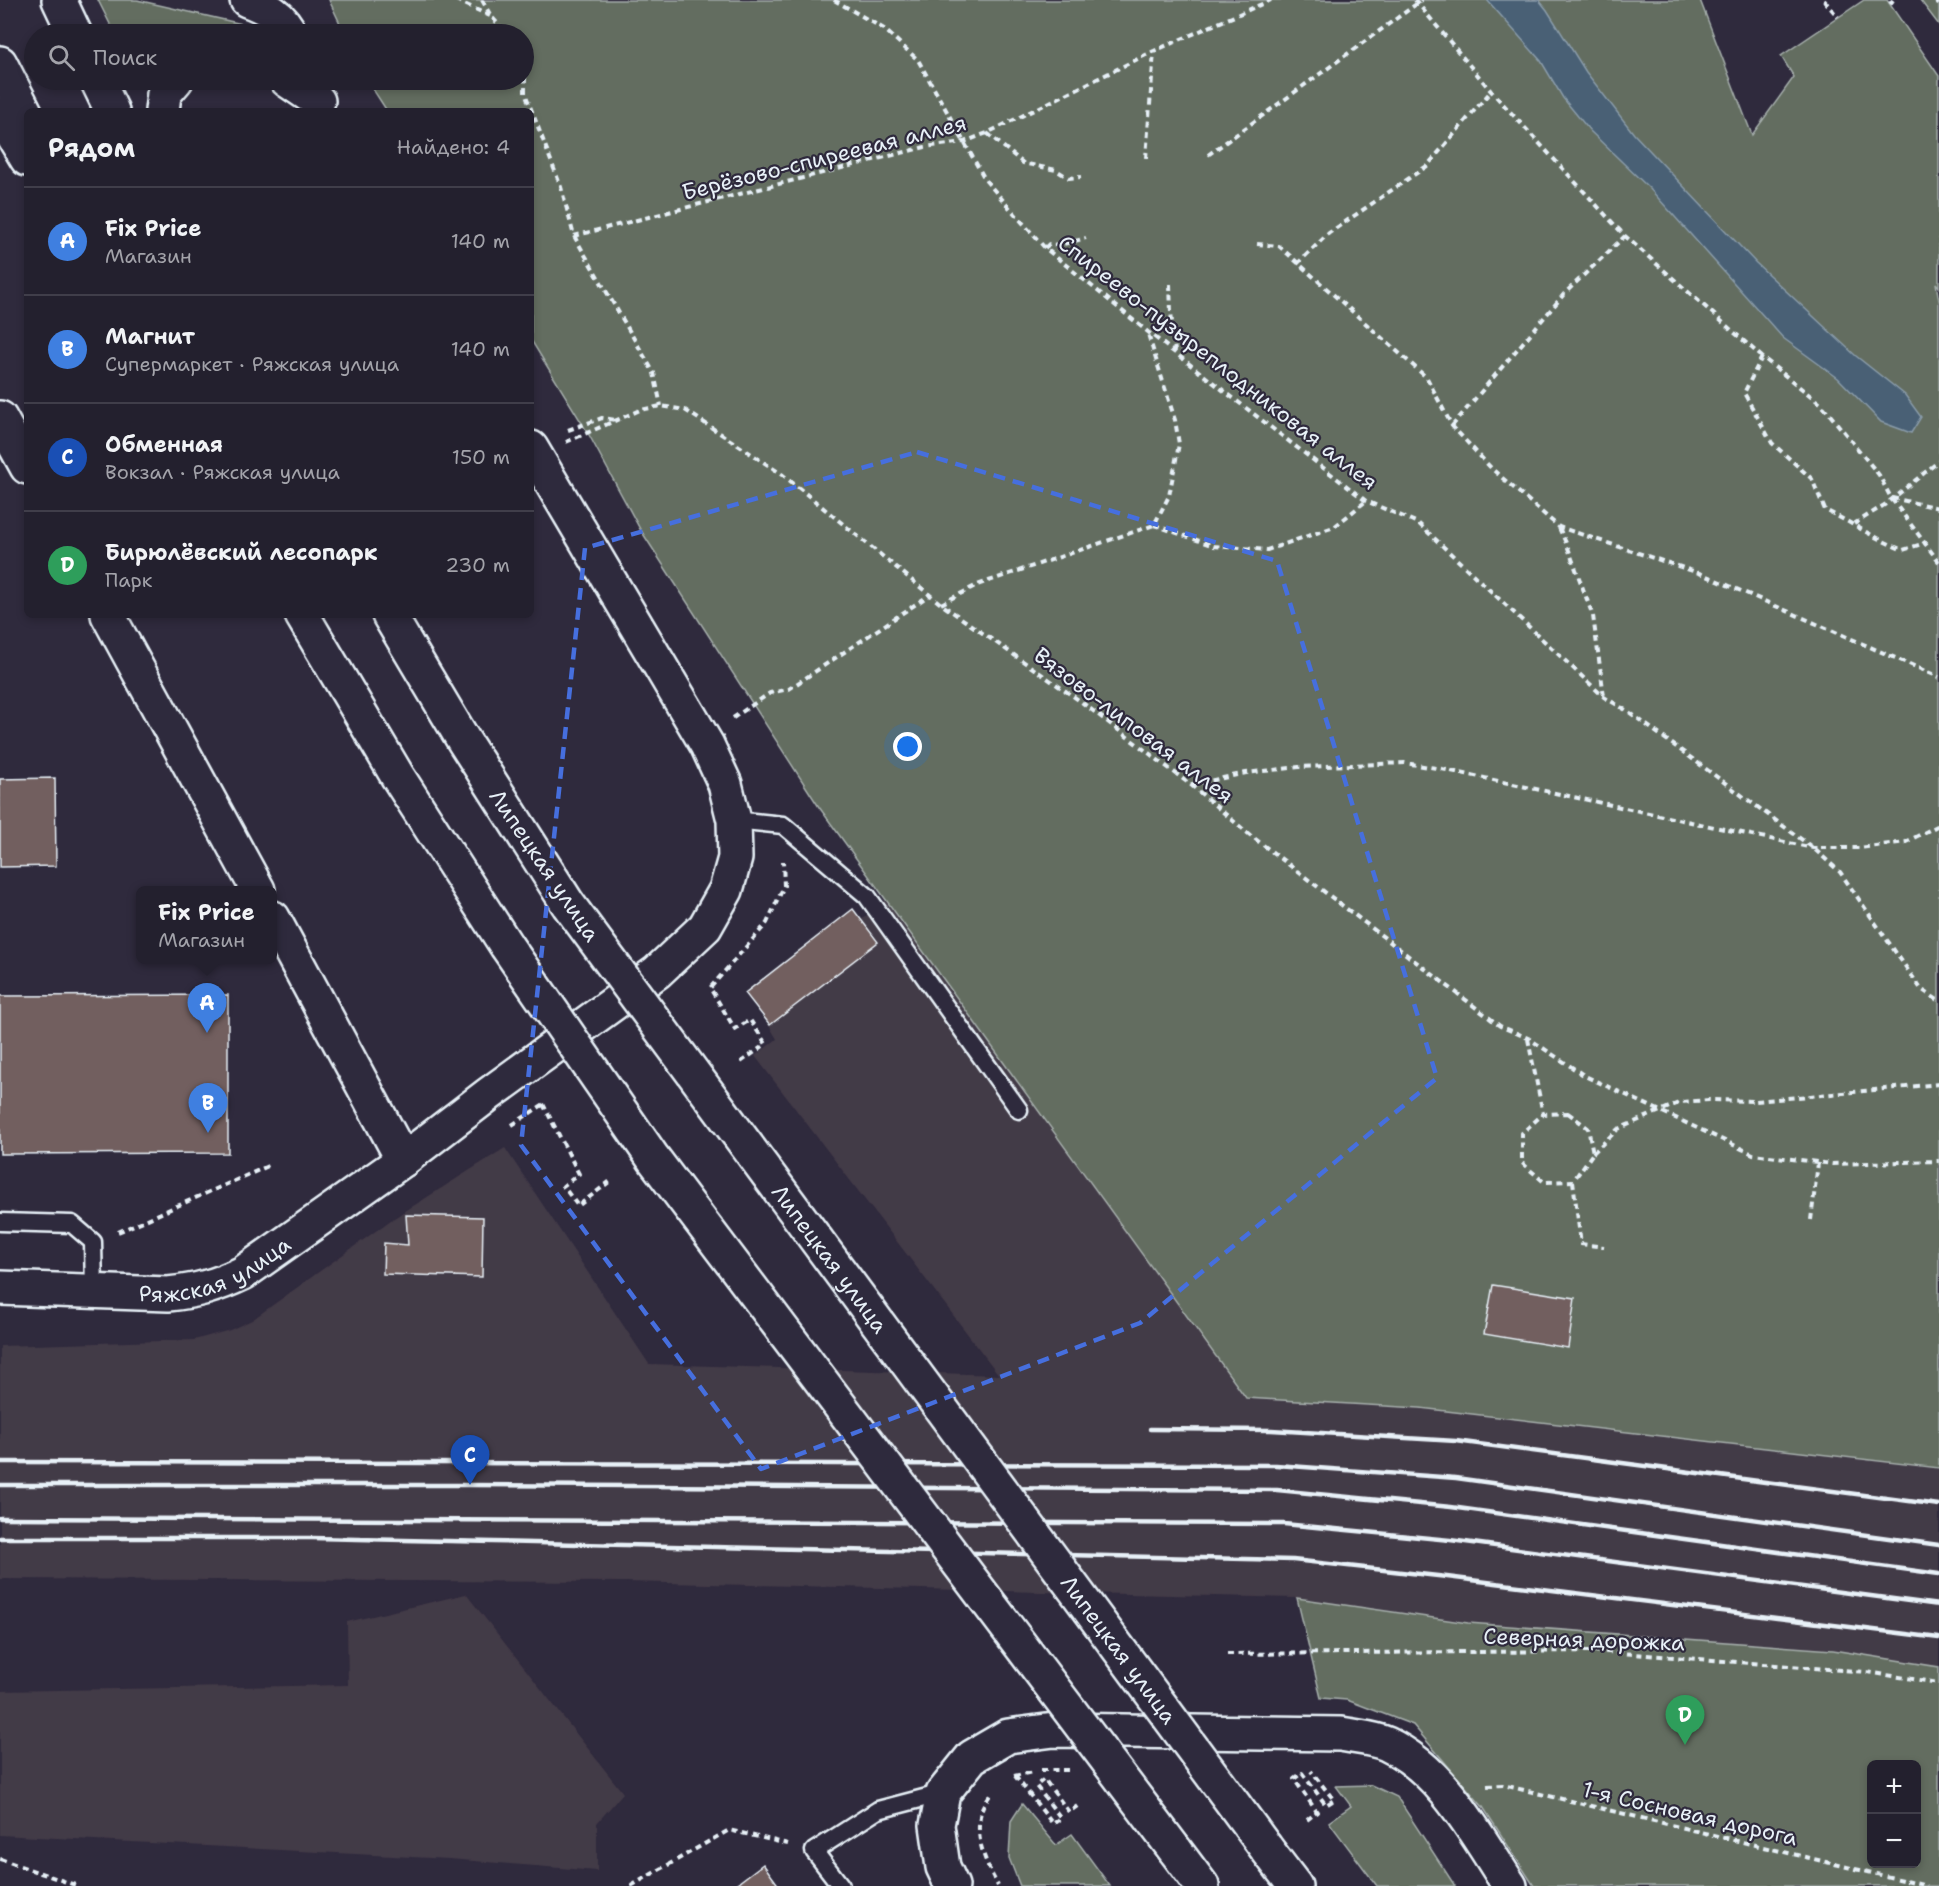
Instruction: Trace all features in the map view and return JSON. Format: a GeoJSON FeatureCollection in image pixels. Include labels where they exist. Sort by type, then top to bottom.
{"type":"FeatureCollection","features":[{"type":"Feature","properties":{"kind":"main road"},"geometry":{"type":"LineString","coordinates":[[58,0],[70,24]]}},
{"type":"Feature","properties":{"kind":"main road"},"geometry":{"type":"LineString","coordinates":[[248,0],[265,6],[286,24]]}},
{"type":"Feature","properties":{"kind":"main road"},"geometry":{"type":"LineString","coordinates":[[0,63],[24,110]]}},
{"type":"Feature","properties":{"kind":"main road"},"geometry":{"type":"LineString","coordinates":[[102,90],[111,108]]}},
{"type":"Feature","properties":{"kind":"main road"},"geometry":{"type":"LineString","coordinates":[[162,108],[164,94],[167,90]]}},
{"type":"Feature","properties":{"kind":"main road"},"geometry":{"type":"LineString","coordinates":[[0,114],[24,154]]}},
{"type":"Feature","properties":{"kind":"main road"},"geometry":{"type":"LineString","coordinates":[[0,418],[24,462]]}},
{"type":"Feature","properties":{"kind":"main road","name":"Ряжская улица"},"geometry":{"type":"LineString","coordinates":[[0,1288],[168,1294],[195,1292],[219,1285],[243,1273],[403,1160],[489,1094],[657,972],[705,927],[726,890],[735,858],[734,820],[725,784],[707,745],[534,454]]}},
{"type":"Feature","properties":{"kind":"main road"},"geometry":{"type":"LineString","coordinates":[[110,618],[255,886]]}},
{"type":"Feature","properties":{"kind":"main road"},"geometry":{"type":"LineString","coordinates":[[304,618],[398,777],[506,945],[653,1158],[1202,1886]]}},
{"type":"Feature","properties":{"kind":"main road","name":"Липецкая улица"},"geometry":{"type":"LineString","coordinates":[[391,618],[464,741],[568,904],[1295,1886]]}},
{"type":"Feature","properties":{"kind":"main road"},"geometry":{"type":"LineString","coordinates":[[277,925],[403,1160]]}},
{"type":"Feature","properties":{"kind":"main road"},"geometry":{"type":"LineString","coordinates":[[952,1886],[943,1867],[937,1825],[943,1793],[972,1756],[1008,1736],[1054,1730],[1341,1734],[1384,1743],[1413,1759],[1443,1787],[1510,1886]]}},
{"type":"Feature","properties":{"kind":"lane"},"geometry":{"type":"LineString","coordinates":[[734,820],[783,825],[867,896],[1019,1110]]}},
{"type":"Feature","properties":{"kind":"lane"},"geometry":{"type":"LineString","coordinates":[[0,1222],[72,1224],[93,1242],[94,1291]]}},
{"type":"Feature","properties":{"kind":"lane"},"geometry":{"type":"LineString","coordinates":[[841,1886],[814,1851],[878,1810],[943,1793]]}},
{"type":"Feature","properties":{"kind":"path"},"geometry":{"type":"LineString","coordinates":[[456,0],[491,16]]}},
{"type":"Feature","properties":{"kind":"path"},"geometry":{"type":"LineString","coordinates":[[482,0],[498,24]]}},
{"type":"Feature","properties":{"kind":"path","name":"Спиреево-пузыреплодниковая аллея"},"geometry":{"type":"LineString","coordinates":[[834,0],[884,29],[918,60],[986,181],[1045,248],[1148,332],[1366,501],[1418,523],[1604,698],[1629,712],[1813,848],[1840,872],[1921,989],[1939,1001]]}},
{"type":"Feature","properties":{"kind":"path","name":"Берёзово-спиреевая аллея"},"geometry":{"type":"LineString","coordinates":[[574,236],[925,147],[964,142],[987,133],[1154,51],[1271,0]]}},
{"type":"Feature","properties":{"kind":"path"},"geometry":{"type":"LineString","coordinates":[[1824,0],[1838,17]]}},
{"type":"Feature","properties":{"kind":"path"},"geometry":{"type":"LineString","coordinates":[[1935,0],[1939,4]]}},
{"type":"Feature","properties":{"kind":"path"},"geometry":{"type":"LineString","coordinates":[[1208,155],[1418,1],[1491,91],[1625,236],[1762,357],[1822,405],[1879,475],[1891,498],[1939,562]]}},
{"type":"Feature","properties":{"kind":"path"},"geometry":{"type":"LineString","coordinates":[[1146,158],[1154,51]]}},
{"type":"Feature","properties":{"kind":"path"},"geometry":{"type":"LineString","coordinates":[[525,90],[531,108]]}},
{"type":"Feature","properties":{"kind":"path"},"geometry":{"type":"LineString","coordinates":[[1297,264],[1329,233],[1427,166],[1491,91]]}},
{"type":"Feature","properties":{"kind":"path"},"geometry":{"type":"LineString","coordinates":[[534,116],[561,187],[574,236],[654,374],[661,406],[640,410],[534,454]]}},
{"type":"Feature","properties":{"kind":"path"},"geometry":{"type":"LineString","coordinates":[[987,133],[1023,163],[1056,170],[1069,178],[1081,177]]}},
{"type":"Feature","properties":{"kind":"path"},"geometry":{"type":"LineString","coordinates":[[1452,426],[1565,293],[1625,236]]}},
{"type":"Feature","properties":{"kind":"path"},"geometry":{"type":"LineString","coordinates":[[1045,248],[1048,244],[1060,245],[1086,238]]}},
{"type":"Feature","properties":{"kind":"path"},"geometry":{"type":"LineString","coordinates":[[1257,244],[1279,246],[1427,378],[1452,426],[1492,470],[1559,527],[1702,574],[1939,677]]}},
{"type":"Feature","properties":{"kind":"path"},"geometry":{"type":"LineString","coordinates":[[1170,284],[1176,352]]}},
{"type":"Feature","properties":{"kind":"path"},"geometry":{"type":"LineString","coordinates":[[1148,332],[1175,420],[1179,444],[1169,496],[1154,525]]}},
{"type":"Feature","properties":{"kind":"path"},"geometry":{"type":"LineString","coordinates":[[1762,357],[1744,393],[1772,443],[1812,479],[1825,510],[1854,524],[1875,538],[1903,550],[1925,543]]}},
{"type":"Feature","properties":{"kind":"path","name":"Вязово-липовая аллея"},"geometry":{"type":"LineString","coordinates":[[661,406],[684,410],[783,475],[941,604],[1080,701],[1191,785],[1250,835],[1500,1026],[1528,1038],[1585,1076],[1754,1154],[1832,1164],[1939,1161]]}},
{"type":"Feature","properties":{"kind":"path"},"geometry":{"type":"LineString","coordinates":[[568,430],[602,418],[617,421]]}},
{"type":"Feature","properties":{"kind":"path"},"geometry":{"type":"LineString","coordinates":[[1854,524],[1886,504],[1939,460]]}},
{"type":"Feature","properties":{"kind":"path"},"geometry":{"type":"LineString","coordinates":[[1891,498],[1939,508]]}},
{"type":"Feature","properties":{"kind":"path"},"geometry":{"type":"LineString","coordinates":[[941,604],[977,585],[1154,525],[1214,546],[1267,550],[1335,527],[1366,501]]}},
{"type":"Feature","properties":{"kind":"path"},"geometry":{"type":"LineString","coordinates":[[1559,527],[1593,616],[1604,698]]}},
{"type":"Feature","properties":{"kind":"path"},"geometry":{"type":"LineString","coordinates":[[733,718],[770,693],[789,690],[930,594]]}},
{"type":"Feature","properties":{"kind":"path"},"geometry":{"type":"LineString","coordinates":[[1191,785],[1246,773],[1405,763],[1813,848],[1859,848],[1906,842],[1939,825]]}},
{"type":"Feature","properties":{"kind":"path"},"geometry":{"type":"LineString","coordinates":[[741,1062],[766,1044],[750,1020],[735,1029],[710,988],[767,923],[783,886],[783,825]]}},
{"type":"Feature","properties":{"kind":"path"},"geometry":{"type":"LineString","coordinates":[[1528,1038],[1543,1114]]}},
{"type":"Feature","properties":{"kind":"path"},"geometry":{"type":"LineString","coordinates":[[1604,1247],[1581,1244],[1573,1180],[1593,1153],[1618,1129],[1682,1102],[1756,1101],[1939,1084]]}},
{"type":"Feature","properties":{"kind":"path"},"geometry":{"type":"LineString","coordinates":[[544,1104],[579,1174],[563,1186],[578,1206],[613,1179]]}},
{"type":"Feature","properties":{"kind":"path"},"geometry":{"type":"LineString","coordinates":[[1573,1180],[1544,1182],[1522,1162],[1522,1134],[1543,1114],[1568,1113],[1588,1128],[1593,1153]]}},
{"type":"Feature","properties":{"kind":"path"},"geometry":{"type":"LineString","coordinates":[[1811,1220],[1818,1162]]}},
{"type":"Feature","properties":{"kind":"path"},"geometry":{"type":"LineString","coordinates":[[93,1242],[268,1166]]}},
{"type":"Feature","properties":{"kind":"path","name":"Северная дорожка"},"geometry":{"type":"LineString","coordinates":[[1227,1654],[1595,1651],[1867,1672],[1939,1683]]}},
{"type":"Feature","properties":{"kind":"path"},"geometry":{"type":"LineString","coordinates":[[1308,1820],[1317,1812],[1294,1779],[1302,1773],[1326,1805],[1334,1800],[1309,1768]]}},
{"type":"Feature","properties":{"kind":"path"},"geometry":{"type":"LineString","coordinates":[[1005,1782],[1015,1776],[1038,1770]]}},
{"type":"Feature","properties":{"kind":"path"},"geometry":{"type":"LineString","coordinates":[[1015,1776],[1053,1824],[1061,1818],[1036,1786],[1044,1779],[1070,1812],[1080,1804]]}},
{"type":"Feature","properties":{"kind":"path","name":"1-я Сосновая дорога"},"geometry":{"type":"LineString","coordinates":[[1443,1787],[1503,1785],[1927,1886]]}},
{"type":"Feature","properties":{"kind":"path"},"geometry":{"type":"LineString","coordinates":[[995,1788],[981,1810],[979,1835],[988,1868],[998,1886]]}},
{"type":"Feature","properties":{"kind":"path"},"geometry":{"type":"LineString","coordinates":[[631,1886],[729,1830],[814,1851]]}},
{"type":"Feature","properties":{"kind":"path"},"geometry":{"type":"LineString","coordinates":[[0,1859],[78,1886]]}},
{"type":"Feature","properties":{"kind":"highlighted area"},"geometry":{"type":"Polygon","coordinates":[[[917,452],[1277,561],[1437,1078],[1140,1323],[761,1469],[521,1145],[585,548],[917,452]]]}},
{"type":"Feature","properties":{"kind":"shaded area"},"geometry":{"type":"Polygon","coordinates":[[[886,900],[1246,1398],[1420,1408],[1939,1468],[1939,1667],[1833,1650],[1468,1623],[1297,1598],[625,1582],[0,1579],[0,1346],[194,1340],[230,1330],[252,1320],[391,1220],[505,1148],[649,1364],[999,1375],[755,1056],[777,1039],[756,1004],[886,900]]]}},
{"type":"Feature","properties":{"kind":"shaded area"},"geometry":{"type":"Polygon","coordinates":[[[466,1594],[623,1793],[597,1823],[597,1871],[449,1859],[0,1835],[0,1691],[348,1685],[347,1622],[466,1594]]]}},
{"type":"Feature","properties":{"kind":"green space"},"geometry":{"type":"Polygon","coordinates":[[[98,0],[137,0],[242,24],[110,24],[98,0]]]}},
{"type":"Feature","properties":{"kind":"green space"},"geometry":{"type":"Polygon","coordinates":[[[329,0],[1700,0],[1752,135],[1794,77],[1781,56],[1864,0],[1887,0],[1939,76],[1939,287],[1936,283],[1939,301],[1939,1468],[1420,1408],[1246,1398],[819,807],[640,529],[588,433],[534,345],[534,108],[385,108],[373,90],[534,90],[534,24],[340,24],[329,0]]]}},
{"type":"Feature","properties":{"kind":"green space"},"geometry":{"type":"Polygon","coordinates":[[[1920,0],[1939,0],[1939,25],[1920,0]]]}},
{"type":"Feature","properties":{"kind":"green space"},"geometry":{"type":"Polygon","coordinates":[[[1297,1598],[1468,1623],[1833,1650],[1939,1667],[1939,1886],[1534,1886],[1483,1807],[1413,1725],[1347,1700],[1321,1698],[1297,1598]]]}},
{"type":"Feature","properties":{"kind":"green space"},"geometry":{"type":"Polygon","coordinates":[[[1371,1785],[1397,1797],[1455,1886],[1377,1886],[1329,1822],[1351,1806],[1336,1786],[1371,1785]]]}},
{"type":"Feature","properties":{"kind":"green space"},"geometry":{"type":"Polygon","coordinates":[[[1022,1804],[1056,1845],[1072,1834],[1110,1886],[1020,1886],[1009,1858],[1011,1821],[1022,1804]]]}},
{"type":"Feature","properties":{"kind":"water"},"geometry":{"type":"Polygon","coordinates":[[[1487,0],[1539,0],[1586,72],[1634,134],[1756,263],[1856,356],[1905,395],[1921,417],[1911,433],[1881,422],[1838,378],[1783,338],[1650,189],[1590,131],[1563,98],[1541,61],[1487,0]]]}},
{"type":"Feature","properties":{"kind":"building"},"geometry":{"type":"Polygon","coordinates":[[[55,778],[56,866],[0,867],[0,779],[55,778]]]}},
{"type":"Feature","properties":{"kind":"building"},"geometry":{"type":"Polygon","coordinates":[[[853,909],[878,942],[770,1025],[745,993],[853,909]]]}},
{"type":"Feature","properties":{"kind":"building"},"geometry":{"type":"Polygon","coordinates":[[[228,995],[228,1153],[0,1154],[0,996],[228,995]]]}},
{"type":"Feature","properties":{"kind":"building"},"geometry":{"type":"Polygon","coordinates":[[[406,1215],[483,1217],[482,1277],[383,1274],[384,1243],[408,1245],[406,1215]]]}},
{"type":"Feature","properties":{"kind":"building"},"geometry":{"type":"Polygon","coordinates":[[[1493,1285],[1575,1298],[1568,1348],[1484,1334],[1493,1285]]]}},
{"type":"Feature","properties":{"kind":"building"},"geometry":{"type":"Polygon","coordinates":[[[763,1864],[779,1886],[734,1886],[763,1864]]]}},
{"type":"Feature","properties":{"kind":"railway"},"geometry":{"type":"LineString","coordinates":[[1150,1429],[1271,1430],[1456,1441],[1939,1505]]}},
{"type":"Feature","properties":{"kind":"railway"},"geometry":{"type":"LineString","coordinates":[[0,1462],[1276,1465],[1456,1478],[1939,1545]]}},
{"type":"Feature","properties":{"kind":"railway"},"geometry":{"type":"LineString","coordinates":[[0,1485],[470,1485],[1277,1490],[1451,1507],[1939,1574]]}},
{"type":"Feature","properties":{"kind":"railway"},"geometry":{"type":"LineString","coordinates":[[0,1518],[1284,1524],[1450,1540],[1939,1605]]}},
{"type":"Feature","properties":{"kind":"railway"},"geometry":{"type":"LineString","coordinates":[[0,1538],[312,1538],[1293,1560],[1939,1638]]}},
{"type":"Feature","properties":{"kind":"place","name":"Fix Price"},"geometry":{"type":"Point","coordinates":[207,1033]}},
{"type":"Feature","properties":{"kind":"place","name":"Магнит"},"geometry":{"type":"Point","coordinates":[208,1133]}},
{"type":"Feature","properties":{"kind":"place","name":"Обменная"},"geometry":{"type":"Point","coordinates":[470,1485]}},
{"type":"Feature","properties":{"kind":"place","name":"Бирюлёвский лесопарк"},"geometry":{"type":"Point","coordinates":[1685,1745]}}]}
